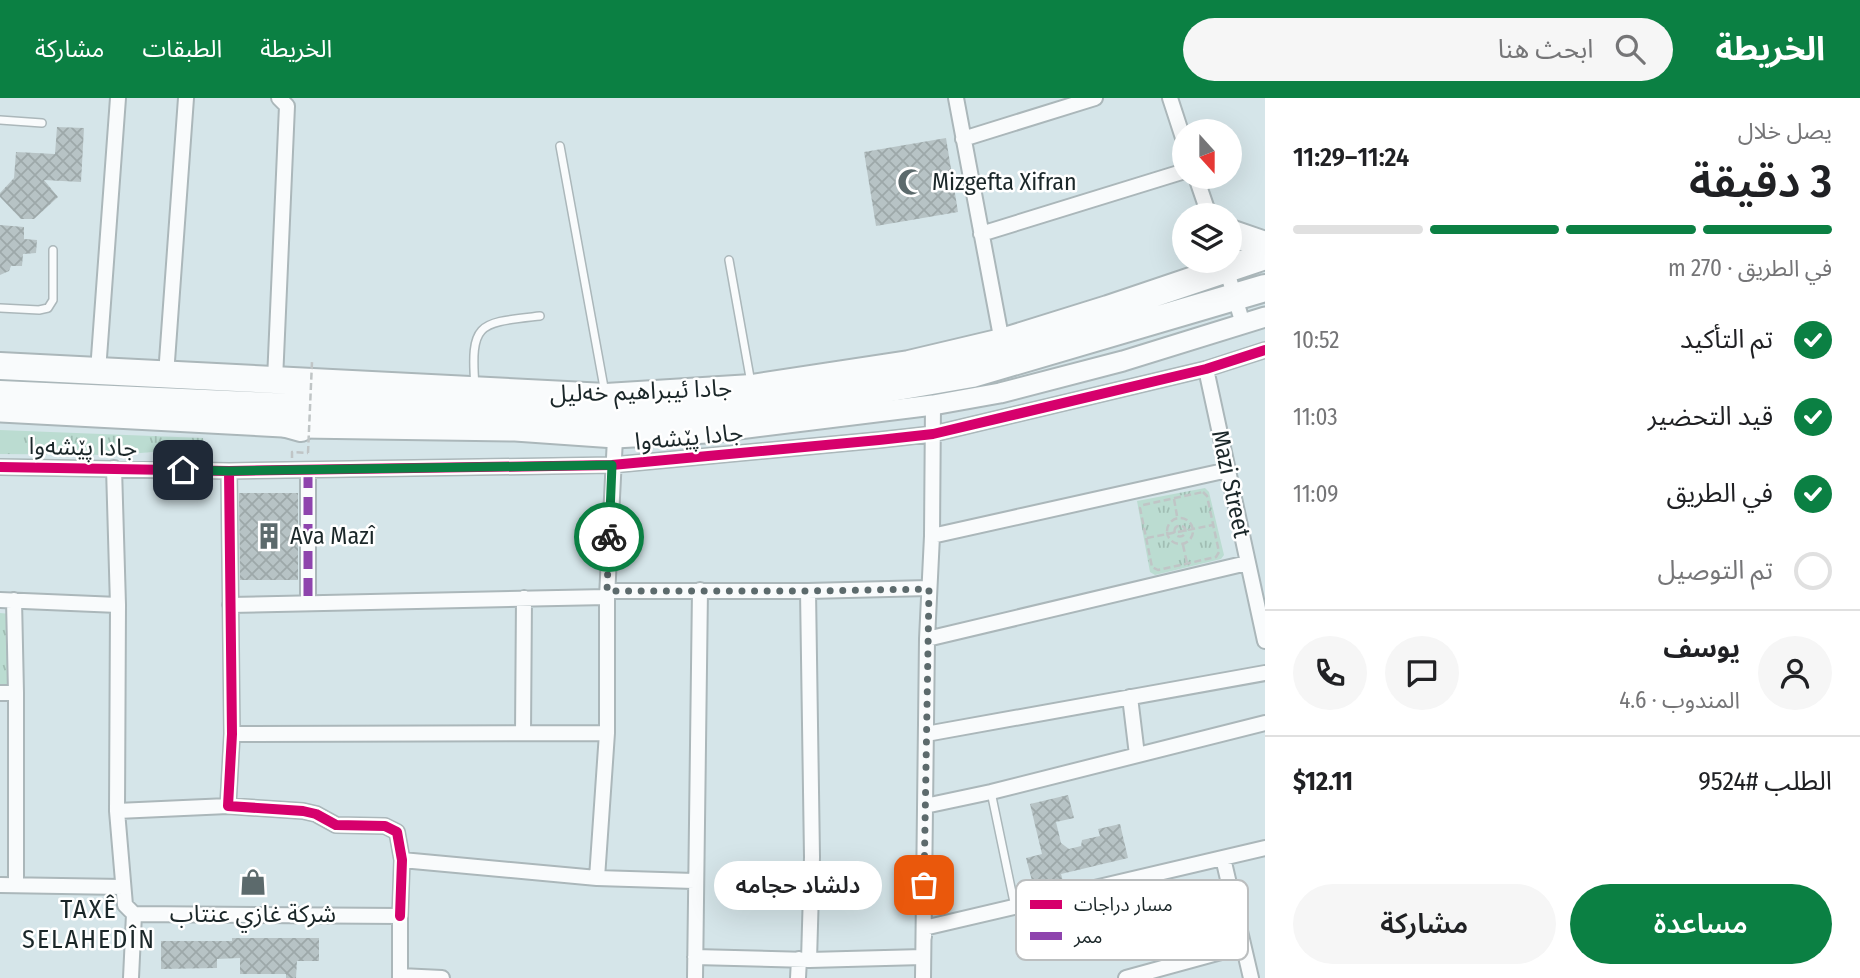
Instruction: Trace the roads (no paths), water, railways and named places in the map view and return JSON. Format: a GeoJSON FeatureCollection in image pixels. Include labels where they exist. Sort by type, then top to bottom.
{"type":"FeatureCollection","features":[{"type":"Feature","properties":{"kind":"highway"},"geometry":{"type":"LineString","coordinates":[[1242,237],[1265,244]]}},
{"type":"Feature","properties":{"kind":"highway","name":"جادا ئیبراهیم خەلیل"},"geometry":{"type":"LineString","coordinates":[[1242,261],[1265,256]]}},
{"type":"Feature","properties":{"kind":"highway"},"geometry":{"type":"LineString","coordinates":[[1174,287],[1184,273]]}},
{"type":"Feature","properties":{"kind":"highway","name":"جادا ئیبراهیم خەلیل"},"geometry":{"type":"LineString","coordinates":[[0,366],[606,397],[752,388],[909,364],[1002,342],[1174,287],[1206,273]]}},
{"type":"Feature","properties":{"kind":"highway","name":"جادا ئیبراهیم خەلیل"},"geometry":{"type":"LineString","coordinates":[[0,394],[519,417],[646,416],[738,410],[845,396],[972,374],[1265,288]]}},
{"type":"Feature","properties":{"kind":"highway"},"geometry":{"type":"LineString","coordinates":[[202,403],[301,428]]}},
{"type":"Feature","properties":{"kind":"main road","name":"جادا ئیبراهیم خەلیل"},"geometry":{"type":"LineString","coordinates":[[0,412],[301,428],[515,431],[615,439],[775,426],[933,405],[1000,393],[1123,361],[1265,317]]}},
{"type":"Feature","properties":{"kind":"street"},"geometry":{"type":"LineString","coordinates":[[99,372],[118,98]]}},
{"type":"Feature","properties":{"kind":"street"},"geometry":{"type":"LineString","coordinates":[[166,375],[186,98]]}},
{"type":"Feature","properties":{"kind":"street"},"geometry":{"type":"LineString","coordinates":[[956,98],[1002,342]]}},
{"type":"Feature","properties":{"kind":"street"},"geometry":{"type":"LineString","coordinates":[[963,139],[1095,98]]}},
{"type":"Feature","properties":{"kind":"street"},"geometry":{"type":"LineString","coordinates":[[1170,98],[1177,119]]}},
{"type":"Feature","properties":{"kind":"street"},"geometry":{"type":"LineString","coordinates":[[275,380],[286,101]]}},
{"type":"Feature","properties":{"kind":"street"},"geometry":{"type":"LineString","coordinates":[[981,234],[1172,175]]}},
{"type":"Feature","properties":{"kind":"street"},"geometry":{"type":"LineString","coordinates":[[1228,273],[1243,324]]}},
{"type":"Feature","properties":{"kind":"street","name":"جادا پێشەوا"},"geometry":{"type":"LineString","coordinates":[[0,467],[229,471],[612,465],[933,434],[1206,369],[1265,350]]}},
{"type":"Feature","properties":{"kind":"street","name":"Mazi Street"},"geometry":{"type":"LineString","coordinates":[[1206,369],[1265,635]]}},
{"type":"Feature","properties":{"kind":"street"},"geometry":{"type":"LineString","coordinates":[[923,978],[933,405]]}},
{"type":"Feature","properties":{"kind":"street"},"geometry":{"type":"LineString","coordinates":[[597,878],[607,733],[607,594],[615,439]]}},
{"type":"Feature","properties":{"kind":"street"},"geometry":{"type":"LineString","coordinates":[[114,468],[118,605],[117,811],[125,905],[134,914],[400,916]]}},
{"type":"Feature","properties":{"kind":"street"},"geometry":{"type":"LineString","coordinates":[[308,470],[308,603]]}},
{"type":"Feature","properties":{"kind":"street"},"geometry":{"type":"LineString","coordinates":[[932,536],[1228,470]]}},
{"type":"Feature","properties":{"kind":"street"},"geometry":{"type":"LineString","coordinates":[[228,806],[232,734],[229,471]]}},
{"type":"Feature","properties":{"kind":"street"},"geometry":{"type":"LineString","coordinates":[[927,639],[1247,563]]}},
{"type":"Feature","properties":{"kind":"street"},"geometry":{"type":"LineString","coordinates":[[230,605],[524,598],[700,590],[929,589]]}},
{"type":"Feature","properties":{"kind":"street"},"geometry":{"type":"LineString","coordinates":[[695,978],[694,881],[700,590]]}},
{"type":"Feature","properties":{"kind":"street"},"geometry":{"type":"LineString","coordinates":[[799,978],[804,959],[812,858],[808,591]]}},
{"type":"Feature","properties":{"kind":"street"},"geometry":{"type":"LineString","coordinates":[[523,733],[524,598]]}},
{"type":"Feature","properties":{"kind":"street"},"geometry":{"type":"LineString","coordinates":[[16,884],[16,692],[7,600],[118,605]]}},
{"type":"Feature","properties":{"kind":"street"},"geometry":{"type":"LineString","coordinates":[[926,734],[1265,673]]}},
{"type":"Feature","properties":{"kind":"street"},"geometry":{"type":"LineString","coordinates":[[0,693],[16,692]]}},
{"type":"Feature","properties":{"kind":"street"},"geometry":{"type":"LineString","coordinates":[[1130,697],[1137,755]]}},
{"type":"Feature","properties":{"kind":"street"},"geometry":{"type":"LineString","coordinates":[[925,806],[1265,723]]}},
{"type":"Feature","properties":{"kind":"street"},"geometry":{"type":"LineString","coordinates":[[232,734],[607,733]]}},
{"type":"Feature","properties":{"kind":"street"},"geometry":{"type":"LineString","coordinates":[[117,811],[228,806],[303,811],[316,814],[336,825],[385,826],[397,832],[402,860],[400,977],[442,978]]}},
{"type":"Feature","properties":{"kind":"street"},"geometry":{"type":"LineString","coordinates":[[0,810],[16,810]]}},
{"type":"Feature","properties":{"kind":"street"},"geometry":{"type":"LineString","coordinates":[[1130,880],[1265,848]]}},
{"type":"Feature","properties":{"kind":"street"},"geometry":{"type":"LineString","coordinates":[[1223,858],[1228,880]]}},
{"type":"Feature","properties":{"kind":"street"},"geometry":{"type":"LineString","coordinates":[[402,860],[597,878],[694,881]]}},
{"type":"Feature","properties":{"kind":"street"},"geometry":{"type":"LineString","coordinates":[[0,885],[123,887]]}},
{"type":"Feature","properties":{"kind":"street"},"geometry":{"type":"LineString","coordinates":[[923,939],[925,928],[1015,907]]}},
{"type":"Feature","properties":{"kind":"street"},"geometry":{"type":"LineString","coordinates":[[131,978],[134,914]]}},
{"type":"Feature","properties":{"kind":"street"},"geometry":{"type":"LineString","coordinates":[[695,957],[923,957]]}},
{"type":"Feature","properties":{"kind":"street"},"geometry":{"type":"LineString","coordinates":[[1126,978],[1192,960]]}},
{"type":"Feature","properties":{"kind":"street"},"geometry":{"type":"LineString","coordinates":[[1246,960],[1251,978]]}},
{"type":"Feature","properties":{"kind":"lane"},"geometry":{"type":"LineString","coordinates":[[0,120],[42,123]]}},
{"type":"Feature","properties":{"kind":"lane"},"geometry":{"type":"LineString","coordinates":[[560,146],[606,397]]}},
{"type":"Feature","properties":{"kind":"lane"},"geometry":{"type":"LineString","coordinates":[[0,308],[48,308],[53,300],[52,250]]}},
{"type":"Feature","properties":{"kind":"lane"},"geometry":{"type":"LineString","coordinates":[[729,260],[752,388]]}},
{"type":"Feature","properties":{"kind":"lane"},"geometry":{"type":"LineString","coordinates":[[475,391],[472,350],[475,340],[485,327],[494,321],[540,316]]}},
{"type":"Feature","properties":{"kind":"lane"},"geometry":{"type":"LineString","coordinates":[[990,792],[1015,907]]}},
{"type":"Feature","properties":{"kind":"place","name":"Mizgefta Xifran"},"geometry":{"type":"Point","coordinates":[911,182]}},
{"type":"Feature","properties":{"kind":"place","name":"Ava Mazî"},"geometry":{"type":"Point","coordinates":[269,536]}},
{"type":"Feature","properties":{"kind":"place","name":"شركة غازي عنتاب"},"geometry":{"type":"Point","coordinates":[253,882]}},
{"type":"Feature","properties":{"kind":"place","name":"دلشاد حجامه"},"geometry":{"type":"Point","coordinates":[924,885]}},
{"type":"Feature","properties":{"kind":"district","name":"TAXÊ SELAHEDÎN"},"geometry":{"type":"Point","coordinates":[89,924]}}]}
